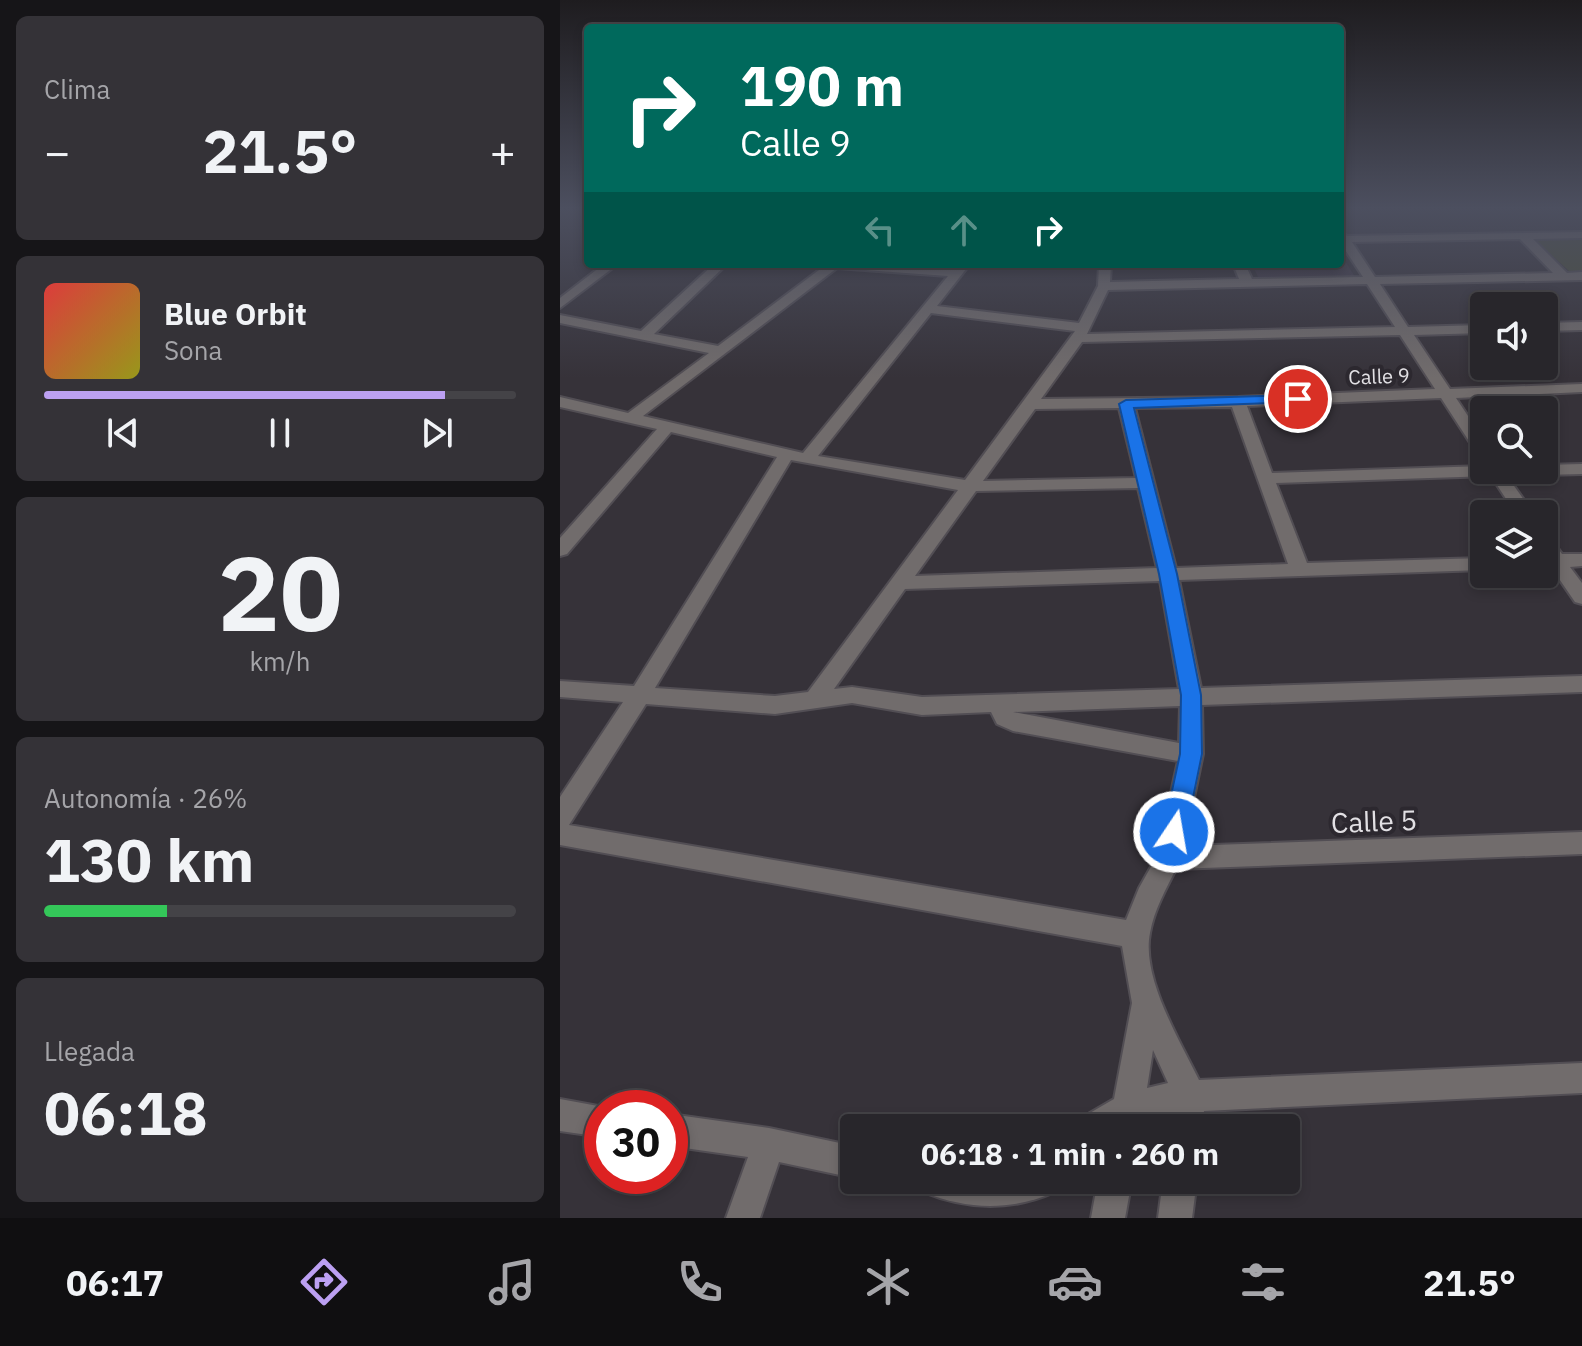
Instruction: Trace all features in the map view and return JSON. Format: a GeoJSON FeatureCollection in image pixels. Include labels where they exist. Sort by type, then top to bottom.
{"type":"FeatureCollection","features":[{"type":"Feature","properties":{"kind":"street"},"geometry":{"type":"LineString","coordinates":[[1361,264],[1470,430]]}},
{"type":"Feature","properties":{"kind":"street"},"geometry":{"type":"LineString","coordinates":[[1551,264],[1563,276]]}},
{"type":"Feature","properties":{"kind":"street"},"geometry":{"type":"LineString","coordinates":[[560,304],[607,268]]}},
{"type":"Feature","properties":{"kind":"street"},"geometry":{"type":"LineString","coordinates":[[645,335],[717,268]]}},
{"type":"Feature","properties":{"kind":"street"},"geometry":{"type":"LineString","coordinates":[[630,419],[830,268]]}},
{"type":"Feature","properties":{"kind":"street"},"geometry":{"type":"LineString","coordinates":[[936,268],[961,269]]}},
{"type":"Feature","properties":{"kind":"street"},"geometry":{"type":"LineString","coordinates":[[815,699],[968,486],[1033,404],[1081,333],[1104,286],[1105,268]]}},
{"type":"Feature","properties":{"kind":"street"},"geometry":{"type":"LineString","coordinates":[[1241,268],[1248,285]]}},
{"type":"Feature","properties":{"kind":"street"},"geometry":{"type":"LineString","coordinates":[[560,818],[797,457],[930,309],[961,269]]}},
{"type":"Feature","properties":{"kind":"street"},"geometry":{"type":"LineString","coordinates":[[1104,286],[1582,276]]}},
{"type":"Feature","properties":{"kind":"street"},"geometry":{"type":"LineString","coordinates":[[930,309],[1081,333],[1470,330]]}},
{"type":"Feature","properties":{"kind":"street"},"geometry":{"type":"LineString","coordinates":[[560,319],[721,351]]}},
{"type":"Feature","properties":{"kind":"street"},"geometry":{"type":"LineString","coordinates":[[1558,327],[1582,326]]}},
{"type":"Feature","properties":{"kind":"street","name":"Calle 9"},"geometry":{"type":"LineString","coordinates":[[1033,404],[1238,402],[1582,388]]}},
{"type":"Feature","properties":{"kind":"street"},"geometry":{"type":"LineString","coordinates":[[560,402],[797,457],[968,486],[1144,483]]}},
{"type":"Feature","properties":{"kind":"street"},"geometry":{"type":"LineString","coordinates":[[1238,402],[1300,571]]}},
{"type":"Feature","properties":{"kind":"street"},"geometry":{"type":"LineString","coordinates":[[1126,404],[1168,574],[1191,695],[1191,754],[1169,858],[1148,897],[1135,935],[1138,969],[1147,1003],[1190,1096],[1188,1114]]}},
{"type":"Feature","properties":{"kind":"street"},"geometry":{"type":"LineString","coordinates":[[560,550],[666,428]]}},
{"type":"Feature","properties":{"kind":"street"},"geometry":{"type":"LineString","coordinates":[[1558,470],[1582,469]]}},
{"type":"Feature","properties":{"kind":"street"},"geometry":{"type":"LineString","coordinates":[[1268,478],[1470,471]]}},
{"type":"Feature","properties":{"kind":"street"},"geometry":{"type":"LineString","coordinates":[[1558,561],[1582,560]]}},
{"type":"Feature","properties":{"kind":"street"},"geometry":{"type":"LineString","coordinates":[[899,583],[1470,565]]}},
{"type":"Feature","properties":{"kind":"street"},"geometry":{"type":"LineString","coordinates":[[1558,570],[1582,597]]}},
{"type":"Feature","properties":{"kind":"street"},"geometry":{"type":"LineString","coordinates":[[560,689],[775,705],[852,695],[922,706],[1582,684]]}},
{"type":"Feature","properties":{"kind":"street"},"geometry":{"type":"LineString","coordinates":[[997,703],[1005,718],[1013,722],[1191,754]]}},
{"type":"Feature","properties":{"kind":"street"},"geometry":{"type":"LineString","coordinates":[[560,834],[1135,935]]}},
{"type":"Feature","properties":{"kind":"street","name":"Calle 5"},"geometry":{"type":"LineString","coordinates":[[1169,858],[1582,843]]}},
{"type":"Feature","properties":{"kind":"street"},"geometry":{"type":"LineString","coordinates":[[1127,1114],[1147,1003]]}},
{"type":"Feature","properties":{"kind":"street"},"geometry":{"type":"LineString","coordinates":[[1132,1114],[1155,1100],[1190,1096],[1582,1078]]}},
{"type":"Feature","properties":{"kind":"street"},"geometry":{"type":"LineString","coordinates":[[560,1115],[584,1118]]}},
{"type":"Feature","properties":{"kind":"street"},"geometry":{"type":"LineString","coordinates":[[688,1133],[769,1144],[840,1159]]}},
{"type":"Feature","properties":{"kind":"street"},"geometry":{"type":"LineString","coordinates":[[743,1218],[769,1144]]}},
{"type":"Feature","properties":{"kind":"street"},"geometry":{"type":"LineString","coordinates":[[1108,1218],[1112,1194]]}},
{"type":"Feature","properties":{"kind":"street"},"geometry":{"type":"LineString","coordinates":[[1175,1218],[1178,1194]]}},
{"type":"Feature","properties":{"kind":"shaded area"},"geometry":{"type":"Polygon","coordinates":[[[1344,264],[1355,277],[1259,279],[1254,268],[1344,268],[1344,264]]]}},
{"type":"Feature","properties":{"kind":"green space"},"geometry":{"type":"Polygon","coordinates":[[[1561,264],[1582,264],[1582,272],[1570,272],[1561,264]]]}},
{"type":"Feature","properties":{"kind":"route"},"geometry":{"type":"LineString","coordinates":[[1174,832],[1191,754],[1191,695],[1168,574],[1126,404],[1298,399]]}}]}
